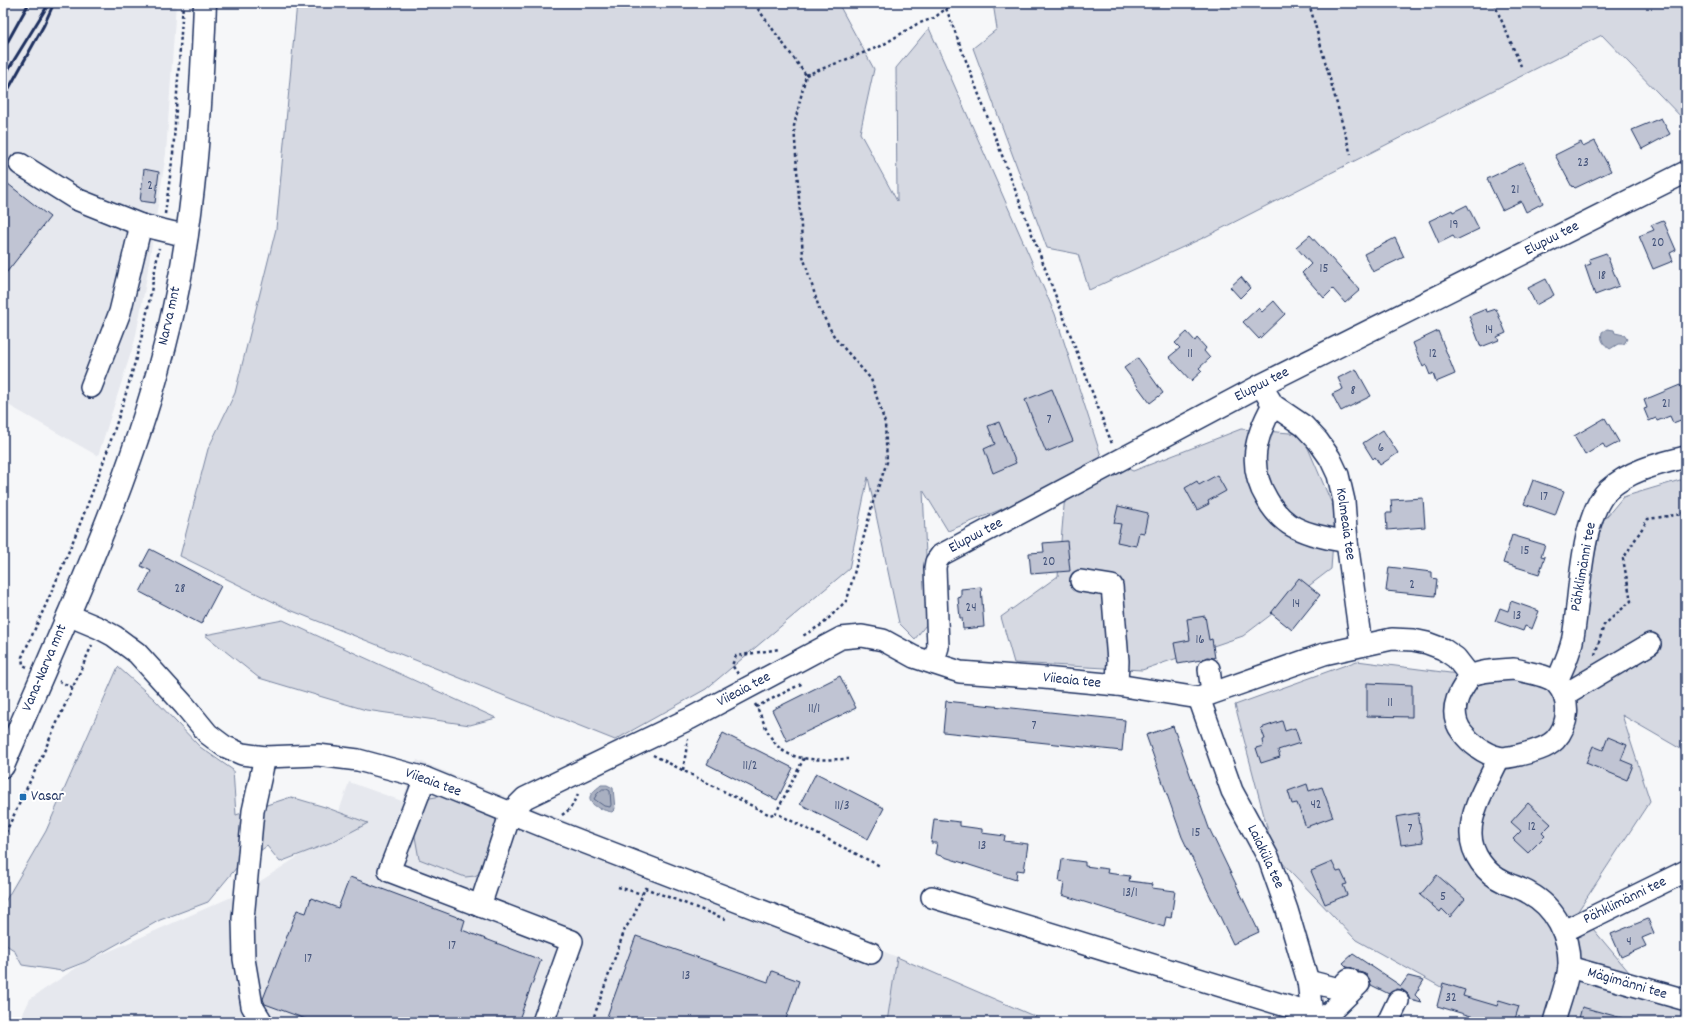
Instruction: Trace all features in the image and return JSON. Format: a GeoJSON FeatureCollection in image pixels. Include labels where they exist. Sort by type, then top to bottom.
{"type":"FeatureCollection","features":[{"type":"Feature","properties":{"kind":"main road","name":"Narva mnt"},"geometry":{"type":"LineString","coordinates":[[68,615],[104,530],[143,420],[170,325],[187,236],[196,158],[205,3]]}},
{"type":"Feature","properties":{"kind":"main road","name":"Vana-Narva mnt"},"geometry":{"type":"LineString","coordinates":[[3,766],[68,615]]}},
{"type":"Feature","properties":{"kind":"street"},"geometry":{"type":"LineString","coordinates":[[20,164],[76,199],[141,225],[187,236]]}},
{"type":"Feature","properties":{"kind":"street","name":"Elupuu tee"},"geometry":{"type":"LineString","coordinates":[[933,663],[938,646],[935,568],[936,562],[940,555],[1261,385],[1686,172]]}},
{"type":"Feature","properties":{"kind":"street"},"geometry":{"type":"LineString","coordinates":[[91,387],[120,312],[141,225]]}},
{"type":"Feature","properties":{"kind":"street","name":"Kolmeaia tee"},"geometry":{"type":"LineString","coordinates":[[1261,385],[1274,405],[1304,426],[1318,441],[1330,458],[1338,475],[1344,501],[1347,542],[1361,645]]}},
{"type":"Feature","properties":{"kind":"street"},"geometry":{"type":"LineString","coordinates":[[1274,405],[1265,420],[1257,441],[1255,471],[1259,487],[1275,512],[1290,524],[1318,536],[1347,542]]}},
{"type":"Feature","properties":{"kind":"street","name":"Pähklimänni tee"},"geometry":{"type":"LineString","coordinates":[[1560,689],[1564,667],[1573,638],[1587,534],[1595,512],[1608,491],[1625,478],[1646,468],[1686,457]]}},
{"type":"Feature","properties":{"kind":"street"},"geometry":{"type":"LineString","coordinates":[[1080,581],[1112,586],[1118,661],[1116,685]]}},
{"type":"Feature","properties":{"kind":"street","name":"Viieaia tee"},"geometry":{"type":"LineString","coordinates":[[68,615],[114,636],[137,653],[208,734],[224,746],[242,754],[265,757],[318,755],[358,760],[425,778],[511,812],[524,798],[690,718],[751,694],[841,638],[862,636],[883,640],[914,656],[960,672],[1116,685],[1205,696],[1294,663],[1324,654],[1361,645],[1392,640],[1427,642],[1443,649],[1456,658],[1470,676]]}},
{"type":"Feature","properties":{"kind":"street"},"geometry":{"type":"LineString","coordinates":[[1560,689],[1594,678],[1650,644]]}},
{"type":"Feature","properties":{"kind":"street","name":"Laiaküla tee"},"geometry":{"type":"LineString","coordinates":[[1209,668],[1205,696],[1232,791],[1269,859],[1287,910],[1308,981],[1315,1019]]}},
{"type":"Feature","properties":{"kind":"street"},"geometry":{"type":"LineString","coordinates":[[1514,669],[1540,675],[1560,689],[1566,707],[1566,719],[1562,730],[1554,740],[1542,748],[1530,752],[1499,758],[1480,750],[1461,731],[1455,718],[1454,705],[1460,691],[1470,676],[1489,670],[1514,669]]}},
{"type":"Feature","properties":{"kind":"street"},"geometry":{"type":"LineString","coordinates":[[262,1022],[252,1006],[244,959],[243,919],[253,811],[265,757]]}},
{"type":"Feature","properties":{"kind":"street"},"geometry":{"type":"LineString","coordinates":[[1499,758],[1474,813],[1471,834],[1475,851],[1481,864],[1502,882],[1529,893],[1542,902],[1564,931],[1568,947],[1569,967],[1554,1022]]}},
{"type":"Feature","properties":{"kind":"street"},"geometry":{"type":"LineString","coordinates":[[425,778],[389,871],[572,942],[544,1022]]}},
{"type":"Feature","properties":{"kind":"street"},"geometry":{"type":"LineString","coordinates":[[480,906],[511,812],[871,953]]}},
{"type":"Feature","properties":{"kind":"street","name":"Pähklimänni tee"},"geometry":{"type":"LineString","coordinates":[[1564,931],[1686,871]]}},
{"type":"Feature","properties":{"kind":"street"},"geometry":{"type":"LineString","coordinates":[[932,898],[1315,1019],[1354,982],[1339,989],[1308,981]]}},
{"type":"Feature","properties":{"kind":"street","name":"Mägimänni tee"},"geometry":{"type":"LineString","coordinates":[[1569,967],[1686,1000]]}},
{"type":"Feature","properties":{"kind":"street"},"geometry":{"type":"LineString","coordinates":[[1388,1022],[1398,1001]]}},
{"type":"Feature","properties":{"kind":"path"},"geometry":{"type":"LineString","coordinates":[[757,3],[758,9],[806,75],[794,126],[803,256],[819,308],[835,338],[871,379],[885,422],[886,462],[873,502],[847,600],[823,624],[796,640]]}},
{"type":"Feature","properties":{"kind":"path"},"geometry":{"type":"LineString","coordinates":[[944,3],[1119,461]]}},
{"type":"Feature","properties":{"kind":"path"},"geometry":{"type":"LineString","coordinates":[[806,75],[881,46],[917,24],[934,18],[953,3]]}},
{"type":"Feature","properties":{"kind":"path"},"geometry":{"type":"LineString","coordinates":[[1309,3],[1351,155]]}},
{"type":"Feature","properties":{"kind":"path"},"geometry":{"type":"LineString","coordinates":[[1494,3],[1521,66]]}},
{"type":"Feature","properties":{"kind":"path"},"geometry":{"type":"LineString","coordinates":[[1594,678],[1595,650],[1604,625],[1631,601],[1623,559],[1648,519],[1682,514],[1686,510]]}},
{"type":"Feature","properties":{"kind":"path"},"geometry":{"type":"LineString","coordinates":[[3,838],[42,756],[99,628]]}},
{"type":"Feature","properties":{"kind":"path"},"geometry":{"type":"LineString","coordinates":[[782,649],[736,656],[732,665],[751,694],[775,744],[788,753],[804,758],[849,759]]}},
{"type":"Feature","properties":{"kind":"path"},"geometry":{"type":"LineString","coordinates":[[756,707],[803,683]]}},
{"type":"Feature","properties":{"kind":"path"},"geometry":{"type":"LineString","coordinates":[[682,770],[689,733]]}},
{"type":"Feature","properties":{"kind":"path"},"geometry":{"type":"LineString","coordinates":[[649,753],[770,815],[776,813],[804,758]]}},
{"type":"Feature","properties":{"kind":"path"},"geometry":{"type":"LineString","coordinates":[[776,813],[880,866]]}},
{"type":"Feature","properties":{"kind":"path"},"geometry":{"type":"LineString","coordinates":[[618,887],[642,894]]}},
{"type":"Feature","properties":{"kind":"path"},"geometry":{"type":"LineString","coordinates":[[592,1022],[625,929],[634,915],[645,888],[728,920]]}},
{"type":"Feature","properties":{"kind":"shaded area"},"geometry":{"type":"Polygon","coordinates":[[[3,3],[176,3],[166,154],[145,288],[135,340],[98,456],[3,402],[3,3]]]}},
{"type":"Feature","properties":{"kind":"shaded area"},"geometry":{"type":"Polygon","coordinates":[[[297,3],[838,3],[874,69],[860,133],[897,201],[896,68],[929,28],[1055,314],[1101,456],[1133,471],[1241,429],[1302,434],[1335,511],[1331,569],[1243,636],[1142,670],[1014,663],[1001,617],[1058,576],[1066,483],[948,531],[923,490],[929,621],[915,639],[899,623],[868,477],[849,569],[706,689],[615,740],[290,610],[180,556],[208,449],[235,393],[276,229],[297,3]]]}},
{"type":"Feature","properties":{"kind":"shaded area"},"geometry":{"type":"Polygon","coordinates":[[[993,3],[1686,3],[1686,122],[1602,35],[1205,237],[1089,290],[1078,254],[1047,248],[973,48],[997,29],[993,3]]]}},
{"type":"Feature","properties":{"kind":"shaded area"},"geometry":{"type":"Polygon","coordinates":[[[1680,480],[1686,481],[1686,752],[1622,715],[1650,801],[1578,911],[1629,972],[1686,1001],[1686,1022],[1504,1022],[1356,940],[1274,854],[1235,705],[1357,661],[1450,673],[1566,681],[1602,522],[1623,497],[1680,480]]]}},
{"type":"Feature","properties":{"kind":"shaded area"},"geometry":{"type":"Polygon","coordinates":[[[283,620],[496,718],[470,725],[366,710],[259,678],[205,635],[283,620]]]}},
{"type":"Feature","properties":{"kind":"shaded area"},"geometry":{"type":"Polygon","coordinates":[[[118,667],[154,699],[200,747],[233,770],[236,815],[291,797],[325,807],[368,823],[332,842],[280,862],[267,846],[237,867],[208,902],[160,920],[85,962],[62,971],[22,965],[14,950],[3,943],[3,905],[46,831],[118,667]]]}},
{"type":"Feature","properties":{"kind":"shaded area"},"geometry":{"type":"Polygon","coordinates":[[[417,760],[897,957],[887,1022],[19,1022],[30,999],[85,962],[245,891],[331,835],[349,782],[402,801],[417,760]]]}},
{"type":"Feature","properties":{"kind":"shaded area"},"geometry":{"type":"Polygon","coordinates":[[[442,796],[496,817],[496,827],[481,872],[475,876],[465,877],[419,859],[414,831],[423,806],[430,798],[442,796]]]}},
{"type":"Feature","properties":{"kind":"shaded area"},"geometry":{"type":"Polygon","coordinates":[[[897,957],[1036,1017],[1034,1022],[887,1022],[897,957]]]}},
{"type":"Feature","properties":{"kind":"water"},"geometry":{"type":"Polygon","coordinates":[[[1607,329],[1614,330],[1615,333],[1624,335],[1627,339],[1624,344],[1618,344],[1610,349],[1603,342],[1602,338],[1602,332],[1607,329]]]}},
{"type":"Feature","properties":{"kind":"water"},"geometry":{"type":"Polygon","coordinates":[[[601,785],[607,785],[613,788],[615,809],[612,812],[598,808],[590,800],[592,793],[601,785]]]}},
{"type":"Feature","properties":{"kind":"building"},"geometry":{"type":"Polygon","coordinates":[[[1661,118],[1670,134],[1642,149],[1632,130],[1661,118]]]}},
{"type":"Feature","properties":{"kind":"building"},"geometry":{"type":"Polygon","coordinates":[[[1595,141],[1611,171],[1575,188],[1573,186],[1572,187],[1555,155],[1581,142],[1583,147],[1595,141]]]}},
{"type":"Feature","properties":{"kind":"building"},"geometry":{"type":"Polygon","coordinates":[[[1523,162],[1543,203],[1526,212],[1521,201],[1502,210],[1487,179],[1523,162]]]}},
{"type":"Feature","properties":{"kind":"building"},"geometry":{"type":"Polygon","coordinates":[[[144,169],[159,172],[155,203],[140,201],[144,169]]]}},
{"type":"Feature","properties":{"kind":"building"},"geometry":{"type":"Polygon","coordinates":[[[3,180],[50,217],[3,277],[3,180]]]}},
{"type":"Feature","properties":{"kind":"building"},"geometry":{"type":"Polygon","coordinates":[[[1467,205],[1479,229],[1456,240],[1453,236],[1439,243],[1429,221],[1452,210],[1453,212],[1467,205]]]}},
{"type":"Feature","properties":{"kind":"building"},"geometry":{"type":"Polygon","coordinates":[[[1663,220],[1676,250],[1670,253],[1673,261],[1653,269],[1639,236],[1654,230],[1651,225],[1663,220]]]}},
{"type":"Feature","properties":{"kind":"building"},"geometry":{"type":"Polygon","coordinates":[[[1310,235],[1360,290],[1345,303],[1333,289],[1324,298],[1302,273],[1311,264],[1296,247],[1310,235]]]}},
{"type":"Feature","properties":{"kind":"building"},"geometry":{"type":"Polygon","coordinates":[[[1395,238],[1404,257],[1373,272],[1364,254],[1395,238]]]}},
{"type":"Feature","properties":{"kind":"building"},"geometry":{"type":"Polygon","coordinates":[[[1606,253],[1619,286],[1595,295],[1585,266],[1591,264],[1589,259],[1606,253]]]}},
{"type":"Feature","properties":{"kind":"building"},"geometry":{"type":"Polygon","coordinates":[[[1241,277],[1250,288],[1240,298],[1230,287],[1241,277]]]}},
{"type":"Feature","properties":{"kind":"building"},"geometry":{"type":"Polygon","coordinates":[[[1546,279],[1554,295],[1536,305],[1528,288],[1546,279]]]}},
{"type":"Feature","properties":{"kind":"building"},"geometry":{"type":"Polygon","coordinates":[[[1274,301],[1285,314],[1259,339],[1243,322],[1258,308],[1262,312],[1274,301]]]}},
{"type":"Feature","properties":{"kind":"building"},"geometry":{"type":"Polygon","coordinates":[[[1486,309],[1487,312],[1496,309],[1506,333],[1497,337],[1499,340],[1481,347],[1469,316],[1486,309]]]}},
{"type":"Feature","properties":{"kind":"building"},"geometry":{"type":"Polygon","coordinates":[[[1438,331],[1455,374],[1436,382],[1433,373],[1430,375],[1426,365],[1423,367],[1413,343],[1438,331]]]}},
{"type":"Feature","properties":{"kind":"building"},"geometry":{"type":"Polygon","coordinates":[[[1187,332],[1195,341],[1197,338],[1206,348],[1204,351],[1210,358],[1199,368],[1202,371],[1191,381],[1169,357],[1180,348],[1175,343],[1187,332]]]}},
{"type":"Feature","properties":{"kind":"building"},"geometry":{"type":"Polygon","coordinates":[[[1138,358],[1163,393],[1150,403],[1124,368],[1138,358]]]}},
{"type":"Feature","properties":{"kind":"building"},"geometry":{"type":"Polygon","coordinates":[[[1356,369],[1371,396],[1341,411],[1332,394],[1343,389],[1338,378],[1356,369]]]}},
{"type":"Feature","properties":{"kind":"building"},"geometry":{"type":"Polygon","coordinates":[[[1680,385],[1686,399],[1686,418],[1673,423],[1670,416],[1657,421],[1656,418],[1649,421],[1644,409],[1647,408],[1644,400],[1680,385]]]}},
{"type":"Feature","properties":{"kind":"building"},"geometry":{"type":"Polygon","coordinates":[[[1052,389],[1073,441],[1046,452],[1025,400],[1052,389]]]}},
{"type":"Feature","properties":{"kind":"building"},"geometry":{"type":"Polygon","coordinates":[[[1605,418],[1619,442],[1606,449],[1603,444],[1585,455],[1574,436],[1605,418]]]}},
{"type":"Feature","properties":{"kind":"building"},"geometry":{"type":"Polygon","coordinates":[[[999,422],[1016,463],[993,473],[984,449],[995,444],[988,426],[999,422]]]}},
{"type":"Feature","properties":{"kind":"building"},"geometry":{"type":"Polygon","coordinates":[[[1383,430],[1398,453],[1380,465],[1375,457],[1373,459],[1363,443],[1383,430]]]}},
{"type":"Feature","properties":{"kind":"building"},"geometry":{"type":"Polygon","coordinates":[[[1217,475],[1226,491],[1208,501],[1209,504],[1197,510],[1185,488],[1197,481],[1199,485],[1217,475]]]}},
{"type":"Feature","properties":{"kind":"building"},"geometry":{"type":"Polygon","coordinates":[[[1533,480],[1564,491],[1555,515],[1524,504],[1533,480]]]}},
{"type":"Feature","properties":{"kind":"building"},"geometry":{"type":"Polygon","coordinates":[[[1423,498],[1425,527],[1387,530],[1386,513],[1392,513],[1391,500],[1423,498]]]}},
{"type":"Feature","properties":{"kind":"building"},"geometry":{"type":"Polygon","coordinates":[[[1118,506],[1148,513],[1144,533],[1139,532],[1136,546],[1117,542],[1121,524],[1114,523],[1118,506]]]}},
{"type":"Feature","properties":{"kind":"building"},"geometry":{"type":"Polygon","coordinates":[[[1512,535],[1545,545],[1541,556],[1545,557],[1539,574],[1503,563],[1512,535]]]}},
{"type":"Feature","properties":{"kind":"building"},"geometry":{"type":"Polygon","coordinates":[[[1067,541],[1070,571],[1031,574],[1029,553],[1044,552],[1043,543],[1067,541]]]}},
{"type":"Feature","properties":{"kind":"building"},"geometry":{"type":"Polygon","coordinates":[[[150,549],[221,586],[201,624],[140,592],[151,571],[141,566],[150,549]]]}},
{"type":"Feature","properties":{"kind":"building"},"geometry":{"type":"Polygon","coordinates":[[[1389,567],[1432,572],[1432,578],[1437,579],[1435,596],[1386,591],[1389,567]]]}},
{"type":"Feature","properties":{"kind":"building"},"geometry":{"type":"Polygon","coordinates":[[[1299,578],[1320,595],[1292,630],[1271,613],[1299,578]]]}},
{"type":"Feature","properties":{"kind":"building"},"geometry":{"type":"Polygon","coordinates":[[[981,587],[984,627],[963,629],[962,618],[960,618],[958,598],[961,597],[961,589],[981,587]]]}},
{"type":"Feature","properties":{"kind":"building"},"geometry":{"type":"Polygon","coordinates":[[[1511,601],[1539,611],[1532,629],[1525,626],[1523,631],[1495,621],[1500,608],[1508,611],[1511,601]]]}},
{"type":"Feature","properties":{"kind":"building"},"geometry":{"type":"Polygon","coordinates":[[[1205,616],[1209,640],[1212,639],[1215,658],[1207,657],[1201,660],[1178,664],[1174,643],[1190,640],[1187,619],[1205,616]]]}},
{"type":"Feature","properties":{"kind":"building"},"geometry":{"type":"Polygon","coordinates":[[[840,676],[856,708],[787,741],[772,710],[840,676]]]}},
{"type":"Feature","properties":{"kind":"building"},"geometry":{"type":"Polygon","coordinates":[[[1367,683],[1412,685],[1412,717],[1367,716],[1367,683]]]}},
{"type":"Feature","properties":{"kind":"building"},"geometry":{"type":"Polygon","coordinates":[[[946,701],[1125,720],[1122,751],[943,732],[946,701]]]}},
{"type":"Feature","properties":{"kind":"building"},"geometry":{"type":"Polygon","coordinates":[[[1282,721],[1285,731],[1295,728],[1300,743],[1278,750],[1280,757],[1261,763],[1256,748],[1263,746],[1262,740],[1265,739],[1261,728],[1282,721]]]}},
{"type":"Feature","properties":{"kind":"building"},"geometry":{"type":"Polygon","coordinates":[[[1173,726],[1209,828],[1259,932],[1233,944],[1182,837],[1146,735],[1173,726]]]}},
{"type":"Feature","properties":{"kind":"building"},"geometry":{"type":"Polygon","coordinates":[[[723,733],[793,768],[777,800],[707,764],[723,733]]]}},
{"type":"Feature","properties":{"kind":"building"},"geometry":{"type":"Polygon","coordinates":[[[1608,737],[1627,745],[1621,760],[1633,765],[1627,780],[1586,763],[1593,746],[1603,750],[1608,737]]]}},
{"type":"Feature","properties":{"kind":"building"},"geometry":{"type":"Polygon","coordinates":[[[816,773],[884,808],[868,839],[800,804],[816,773]]]}},
{"type":"Feature","properties":{"kind":"building"},"geometry":{"type":"Polygon","coordinates":[[[1307,784],[1309,791],[1322,787],[1333,817],[1306,827],[1297,803],[1292,804],[1288,791],[1307,784]]]}},
{"type":"Feature","properties":{"kind":"building"},"geometry":{"type":"Polygon","coordinates":[[[1528,803],[1551,824],[1542,833],[1545,836],[1528,853],[1513,839],[1521,831],[1511,822],[1528,803]]]}},
{"type":"Feature","properties":{"kind":"building"},"geometry":{"type":"Polygon","coordinates":[[[1418,813],[1423,842],[1401,845],[1396,817],[1418,813]]]}},
{"type":"Feature","properties":{"kind":"building"},"geometry":{"type":"Polygon","coordinates":[[[934,819],[960,822],[960,826],[982,829],[982,833],[1005,836],[1004,841],[1028,844],[1024,871],[1017,870],[1016,880],[935,854],[937,843],[931,843],[934,819]]]}},
{"type":"Feature","properties":{"kind":"building"},"geometry":{"type":"Polygon","coordinates":[[[1062,859],[1085,862],[1085,866],[1108,869],[1107,873],[1130,876],[1129,881],[1153,884],[1152,888],[1175,891],[1171,918],[1166,917],[1164,927],[1062,895],[1064,883],[1059,882],[1062,859]]]}},
{"type":"Feature","properties":{"kind":"building"},"geometry":{"type":"Polygon","coordinates":[[[1332,862],[1337,872],[1341,871],[1347,884],[1343,885],[1347,895],[1325,904],[1311,871],[1332,862]]]}},
{"type":"Feature","properties":{"kind":"building"},"geometry":{"type":"Polygon","coordinates":[[[1437,875],[1465,899],[1450,917],[1442,909],[1440,912],[1420,895],[1437,875]]]}},
{"type":"Feature","properties":{"kind":"building"},"geometry":{"type":"Polygon","coordinates":[[[350,877],[465,920],[462,930],[541,960],[518,1022],[314,1022],[265,1004],[263,999],[297,910],[306,913],[311,898],[338,908],[350,877]]]}},
{"type":"Feature","properties":{"kind":"building"},"geometry":{"type":"Polygon","coordinates":[[[1648,919],[1654,933],[1642,938],[1646,946],[1621,957],[1611,934],[1648,919]]]}},
{"type":"Feature","properties":{"kind":"building"},"geometry":{"type":"Polygon","coordinates":[[[636,936],[768,982],[772,971],[799,981],[785,1022],[605,1022],[636,936]]]}},
{"type":"Feature","properties":{"kind":"building"},"geometry":{"type":"Polygon","coordinates":[[[1353,954],[1401,986],[1408,976],[1424,980],[1415,995],[1422,1002],[1410,999],[1408,994],[1403,990],[1397,989],[1389,994],[1371,985],[1367,975],[1347,967],[1343,963],[1353,954]]]}},
{"type":"Feature","properties":{"kind":"building"},"geometry":{"type":"Polygon","coordinates":[[[1443,983],[1465,990],[1463,996],[1497,1006],[1499,1000],[1519,1006],[1514,1022],[1491,1022],[1437,1006],[1443,983]]]}},
{"type":"Feature","properties":{"kind":"building"},"geometry":{"type":"Polygon","coordinates":[[[1582,1007],[1622,1018],[1622,1022],[1578,1022],[1582,1007]]]}},
{"type":"Feature","properties":{"kind":"railway"},"geometry":{"type":"LineString","coordinates":[[3,50],[29,3]]}},
{"type":"Feature","properties":{"kind":"railway"},"geometry":{"type":"LineString","coordinates":[[3,99],[44,25],[54,3]]}},
{"type":"Feature","properties":{"kind":"railway"},"geometry":{"type":"LineString","coordinates":[[3,78],[48,5]]}},
{"type":"Feature","properties":{"kind":"place","name":"Vasar"},"geometry":{"type":"Point","coordinates":[23,797]}}]}
